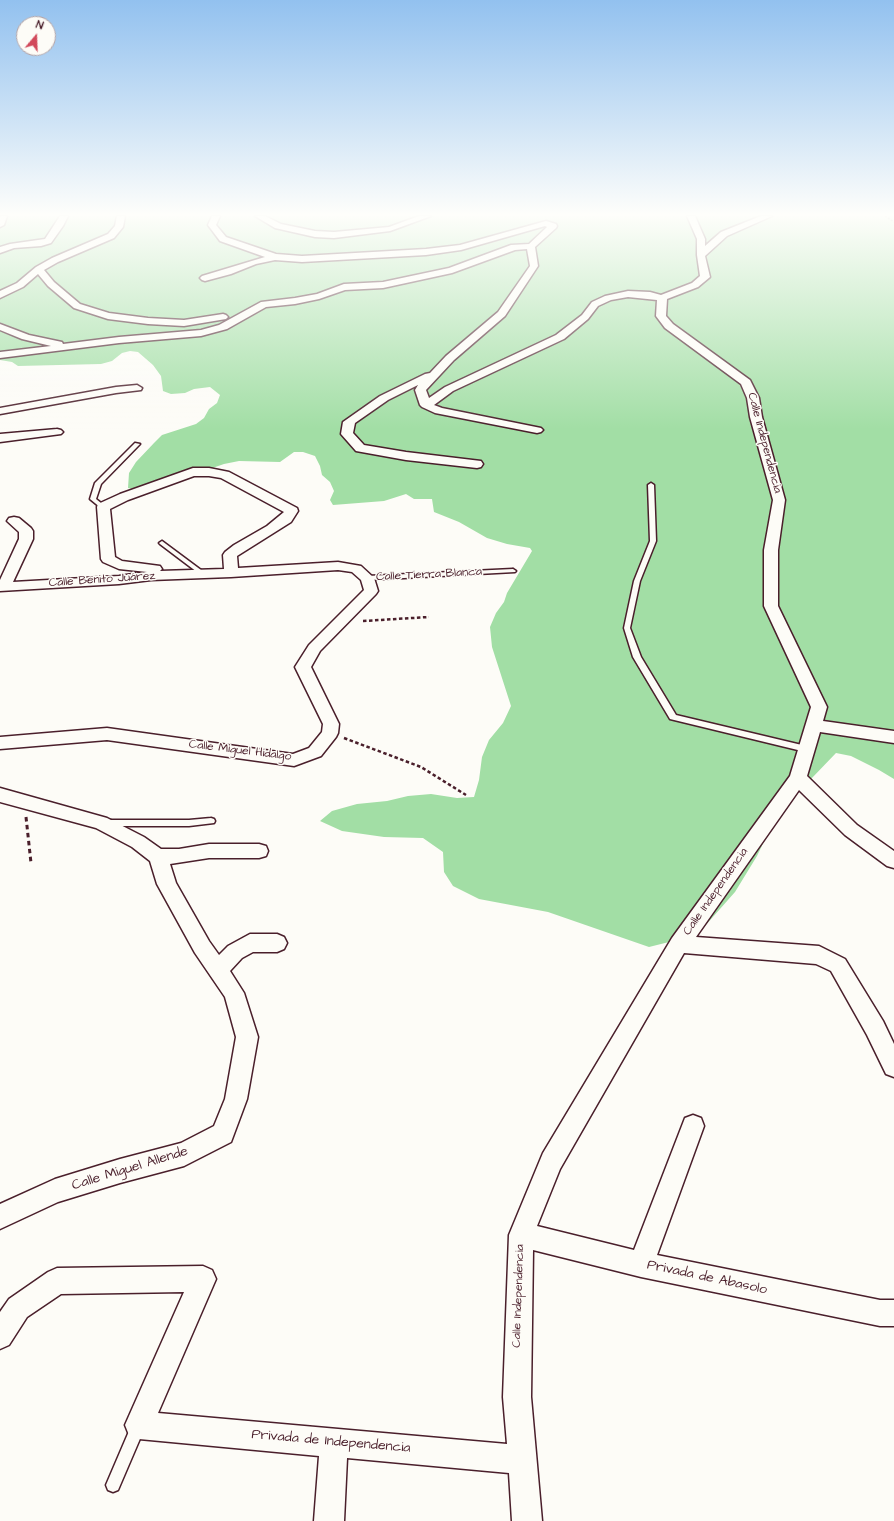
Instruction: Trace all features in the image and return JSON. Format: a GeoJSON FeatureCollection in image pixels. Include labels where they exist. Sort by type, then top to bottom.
{"type":"FeatureCollection","features":[{"type":"Feature","properties":{"kind":"street"},"geometry":{"type":"LineString","coordinates":[[0,295],[16,287]]}},
{"type":"Feature","properties":{"kind":"street"},"geometry":{"type":"LineString","coordinates":[[55,287],[77,306],[108,316],[148,321],[184,323],[218,318],[252,310]]}},
{"type":"Feature","properties":{"kind":"street"},"geometry":{"type":"LineString","coordinates":[[0,355],[119,340],[201,333],[223,327],[264,304],[295,301],[319,296],[344,287]]}},
{"type":"Feature","properties":{"kind":"street"},"geometry":{"type":"LineString","coordinates":[[520,287],[502,314],[450,358],[420,390],[426,405],[439,411],[537,430]]}},
{"type":"Feature","properties":{"kind":"street"},"geometry":{"type":"LineString","coordinates":[[426,405],[449,389],[560,337],[585,317],[595,304],[608,298],[628,294],[650,295],[662,298],[689,287]]}},
{"type":"Feature","properties":{"kind":"street","name":"Calle Independencia"},"geometry":{"type":"LineString","coordinates":[[527,1521],[516,1397],[521,1235],[551,1162],[679,944],[798,778],[819,707],[770,606],[771,550],[779,500],[756,417],[753,398],[746,382],[669,326],[661,316],[662,298]]}},
{"type":"Feature","properties":{"kind":"street"},"geometry":{"type":"LineString","coordinates":[[0,327],[26,337],[72,347]]}},
{"type":"Feature","properties":{"kind":"street"},"geometry":{"type":"LineString","coordinates":[[437,372],[384,398],[349,422],[347,434],[360,448],[406,456],[477,464]]}},
{"type":"Feature","properties":{"kind":"street"},"geometry":{"type":"LineString","coordinates":[[0,411],[116,390],[137,388]]}},
{"type":"Feature","properties":{"kind":"street"},"geometry":{"type":"LineString","coordinates":[[0,438],[57,432]]}},
{"type":"Feature","properties":{"kind":"street"},"geometry":{"type":"LineString","coordinates":[[200,574],[119,565],[108,559],[103,507],[124,497],[193,472],[198,472],[225,475],[292,511],[286,519],[272,529],[238,548],[230,556],[231,573]]}},
{"type":"Feature","properties":{"kind":"street"},"geometry":{"type":"LineString","coordinates":[[2,587],[26,539],[26,532],[14,520]]}},
{"type":"Feature","properties":{"kind":"street","name":"Calle Tierra Blanca"},"geometry":{"type":"LineString","coordinates":[[200,574],[338,566],[356,569],[367,578]]}},
{"type":"Feature","properties":{"kind":"street","name":"Calle Benito Juárez"},"geometry":{"type":"LineString","coordinates":[[2,587],[119,580],[151,576],[200,574]]}},
{"type":"Feature","properties":{"kind":"street"},"geometry":{"type":"LineString","coordinates":[[330,733],[331,724],[303,667],[314,648],[372,591],[367,578]]}},
{"type":"Feature","properties":{"kind":"street"},"geometry":{"type":"LineString","coordinates":[[814,725],[894,737]]}},
{"type":"Feature","properties":{"kind":"street","name":"Calle Miguel Hidalgo"},"geometry":{"type":"LineString","coordinates":[[0,743],[107,734],[294,760],[315,752],[330,733]]}},
{"type":"Feature","properties":{"kind":"street"},"geometry":{"type":"LineString","coordinates":[[798,778],[851,830],[894,861]]}},
{"type":"Feature","properties":{"kind":"street"},"geometry":{"type":"LineString","coordinates":[[0,795],[101,824],[138,842],[158,857],[179,856],[209,851],[259,851]]}},
{"type":"Feature","properties":{"kind":"street","name":"Calle Miguel Allende"},"geometry":{"type":"LineString","coordinates":[[0,1217],[55,1191],[120,1171],[184,1154],[223,1134],[236,1099],[247,1037],[234,993],[202,947],[168,884],[158,857]]}},
{"type":"Feature","properties":{"kind":"street"},"geometry":{"type":"LineString","coordinates":[[218,970],[234,952],[250,943],[277,943]]}},
{"type":"Feature","properties":{"kind":"street"},"geometry":{"type":"LineString","coordinates":[[679,944],[819,954],[838,965],[874,1028],[894,1067]]}},
{"type":"Feature","properties":{"kind":"street"},"geometry":{"type":"LineString","coordinates":[[641,1264],[693,1126]]}},
{"type":"Feature","properties":{"kind":"street","name":"Privada de Abasolo"},"geometry":{"type":"LineString","coordinates":[[521,1235],[641,1264],[880,1313],[894,1313]]}},
{"type":"Feature","properties":{"kind":"street"},"geometry":{"type":"LineString","coordinates":[[0,1336],[18,1308],[57,1281],[203,1279],[139,1424]]}},
{"type":"Feature","properties":{"kind":"street","name":"Privada de Independencia"},"geometry":{"type":"LineString","coordinates":[[139,1424],[522,1460]]}},
{"type":"Feature","properties":{"kind":"street"},"geometry":{"type":"LineString","coordinates":[[329,1521],[334,1443]]}},
{"type":"Feature","properties":{"kind":"lane"},"geometry":{"type":"LineString","coordinates":[[103,507],[93,499],[98,483],[137,444]]}},
{"type":"Feature","properties":{"kind":"lane"},"geometry":{"type":"LineString","coordinates":[[651,485],[652,542],[637,581],[627,628],[641,663],[673,717],[806,749]]}},
{"type":"Feature","properties":{"kind":"lane"},"geometry":{"type":"LineString","coordinates":[[162,543],[200,574]]}},
{"type":"Feature","properties":{"kind":"lane","name":"Calle Tierra Blanca"},"geometry":{"type":"LineString","coordinates":[[367,578],[514,570]]}},
{"type":"Feature","properties":{"kind":"lane"},"geometry":{"type":"LineString","coordinates":[[101,824],[189,823],[211,821]]}},
{"type":"Feature","properties":{"kind":"lane"},"geometry":{"type":"LineString","coordinates":[[112,1485],[139,1424]]}},
{"type":"Feature","properties":{"kind":"path"},"geometry":{"type":"LineString","coordinates":[[339,622],[429,617]]}},
{"type":"Feature","properties":{"kind":"path"},"geometry":{"type":"LineString","coordinates":[[330,733],[421,767],[466,795]]}},
{"type":"Feature","properties":{"kind":"path"},"geometry":{"type":"LineString","coordinates":[[23,801],[31,863]]}},
{"type":"Feature","properties":{"kind":"green space"},"geometry":{"type":"Polygon","coordinates":[[[0,287],[894,287],[894,779],[851,756],[836,753],[786,805],[771,827],[757,856],[735,892],[697,935],[649,947],[548,912],[479,899],[453,886],[444,872],[443,852],[423,838],[384,837],[342,831],[320,821],[332,811],[357,804],[387,801],[408,796],[431,794],[457,798],[474,797],[479,780],[482,757],[489,740],[503,723],[511,706],[492,647],[490,627],[496,613],[504,602],[507,593],[532,551],[530,548],[507,544],[487,538],[459,522],[434,512],[432,499],[414,499],[406,494],[384,501],[333,505],[330,500],[334,491],[330,482],[322,475],[320,466],[315,456],[303,452],[294,452],[280,462],[239,461],[224,464],[145,491],[128,488],[129,473],[136,462],[154,443],[162,435],[196,424],[204,418],[209,409],[217,403],[220,395],[210,387],[194,389],[185,393],[171,394],[163,391],[161,376],[153,365],[138,352],[130,351],[122,353],[112,361],[101,364],[18,366],[12,362],[0,360],[0,287]]]}}]}
